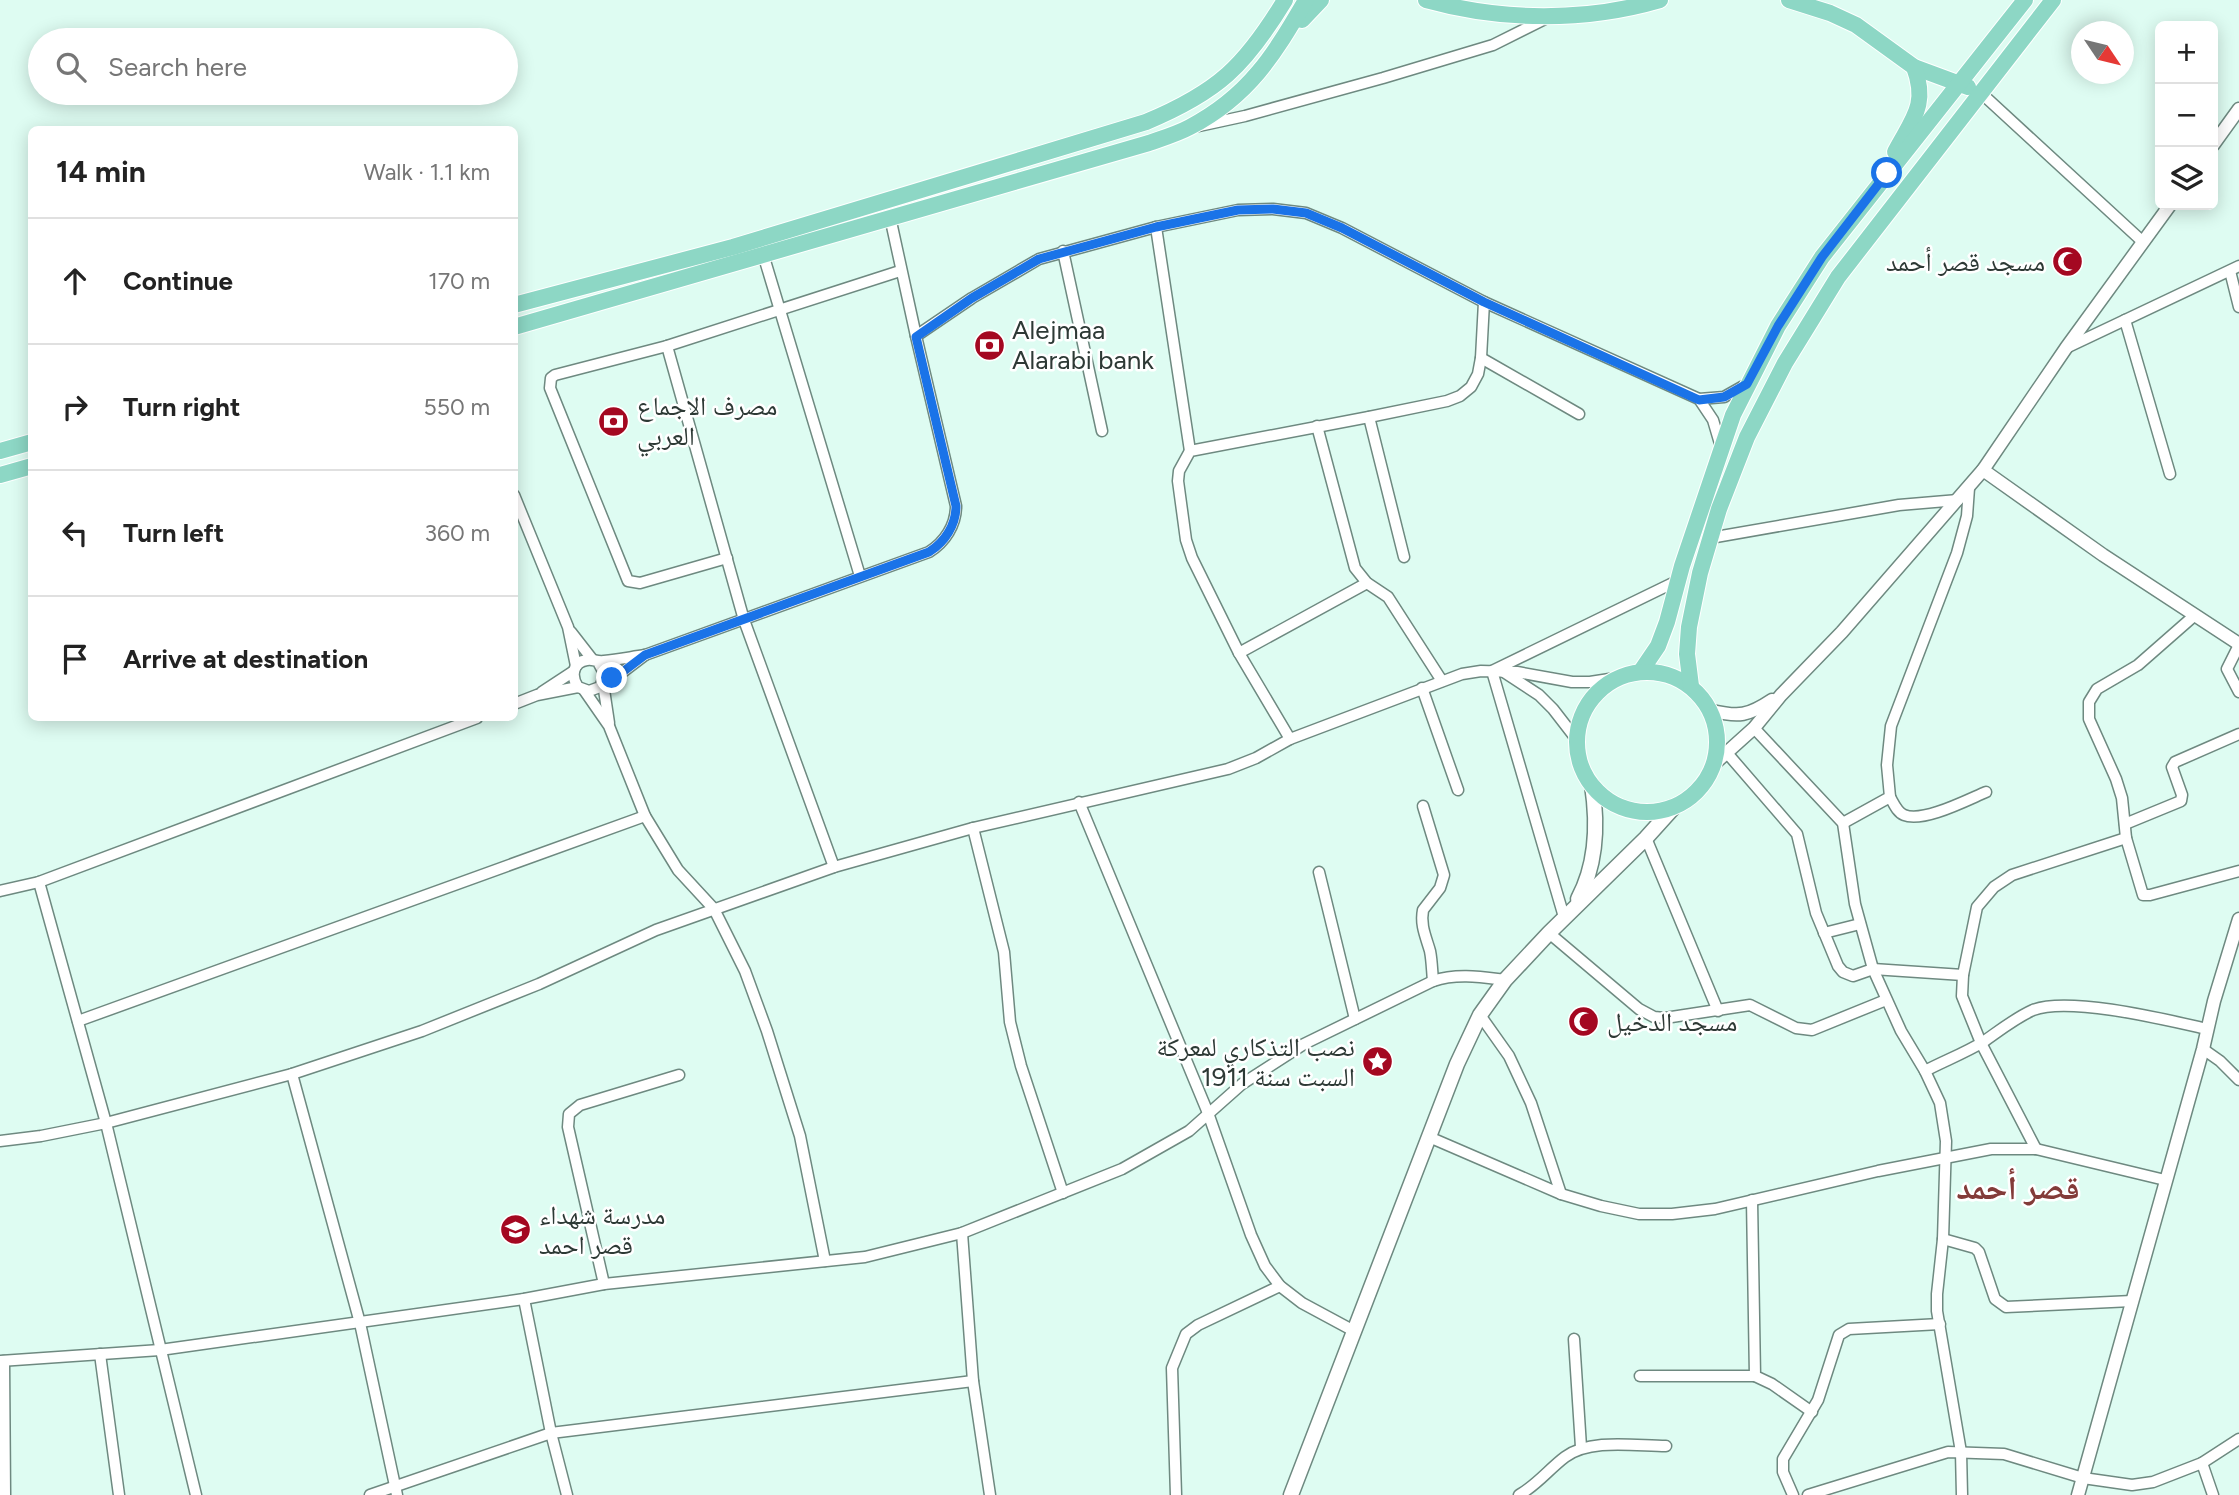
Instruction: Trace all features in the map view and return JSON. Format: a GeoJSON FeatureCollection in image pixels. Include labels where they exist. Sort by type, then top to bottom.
{"type":"FeatureCollection","features":[{"type":"Feature","properties":{"kind":"main road"},"geometry":{"type":"LineString","coordinates":[[1262,39],[1278,0]]}},
{"type":"Feature","properties":{"kind":"main road"},"geometry":{"type":"LineString","coordinates":[[518,304],[733,247],[1146,122],[1180,108],[1217,85],[1262,39],[1285,0]]}},
{"type":"Feature","properties":{"kind":"main road"},"geometry":{"type":"LineString","coordinates":[[1270,60],[1306,0]]}},
{"type":"Feature","properties":{"kind":"main road"},"geometry":{"type":"LineString","coordinates":[[518,326],[1149,143],[1189,128],[1223,107],[1249,84],[1321,0]]}},
{"type":"Feature","properties":{"kind":"main road"},"geometry":{"type":"LineString","coordinates":[[1426,0],[1480,12],[1520,16],[1605,10],[1660,0]]}},
{"type":"Feature","properties":{"kind":"main road"},"geometry":{"type":"LineString","coordinates":[[1789,0],[1830,13],[1856,25],[1914,67],[1980,92]]}},
{"type":"Feature","properties":{"kind":"main road"},"geometry":{"type":"LineString","coordinates":[[1641,671],[1658,646],[1721,447],[1747,384],[1778,326],[1822,257],[2025,0]]}},
{"type":"Feature","properties":{"kind":"main road"},"geometry":{"type":"LineString","coordinates":[[1691,686],[1687,654],[1689,627],[1700,573],[1718,509],[1747,437],[1785,363],[1838,276],[2053,0]]}},
{"type":"Feature","properties":{"kind":"main road"},"geometry":{"type":"LineString","coordinates":[[1887,173],[1921,96],[1921,87],[1914,67]]}},
{"type":"Feature","properties":{"kind":"main road"},"geometry":{"type":"LineString","coordinates":[[0,452],[28,443]]}},
{"type":"Feature","properties":{"kind":"main road"},"geometry":{"type":"LineString","coordinates":[[0,475],[28,467]]}},
{"type":"Feature","properties":{"kind":"main road"},"geometry":{"type":"LineString","coordinates":[[1291,1495],[1457,1064],[1480,1015],[1506,980],[1549,933],[1674,807],[1699,790],[1714,764],[1718,747],[1712,712],[1703,697],[1691,686],[1667,674],[1641,671],[1616,678],[1600,689],[1588,704],[1580,721],[1577,740],[1581,764],[1592,785],[1605,798],[1620,807],[1638,812],[1656,812],[1674,807]]}},
{"type":"Feature","properties":{"kind":"main road"},"geometry":{"type":"LineString","coordinates":[[1568,914],[1583,890],[1593,858],[1596,837],[1592,785]]}},
{"type":"Feature","properties":{"kind":"street"},"geometry":{"type":"LineString","coordinates":[[1189,128],[1245,116],[1493,45],[1553,15]]}},
{"type":"Feature","properties":{"kind":"street"},"geometry":{"type":"LineString","coordinates":[[1980,92],[2143,242]]}},
{"type":"Feature","properties":{"kind":"street"},"geometry":{"type":"LineString","coordinates":[[2218,138],[2239,109]]}},
{"type":"Feature","properties":{"kind":"street"},"geometry":{"type":"LineString","coordinates":[[916,337],[1008,275],[1039,259],[1156,227],[1238,210],[1273,209],[1306,213],[1342,228],[1484,302],[1699,400],[1724,397],[1747,384]]}},
{"type":"Feature","properties":{"kind":"street"},"geometry":{"type":"LineString","coordinates":[[1714,764],[1754,728],[1969,488],[2166,210]]}},
{"type":"Feature","properties":{"kind":"street"},"geometry":{"type":"LineString","coordinates":[[537,695],[580,662],[645,655],[929,552],[939,546],[950,530],[956,506],[900,271],[890,217]]}},
{"type":"Feature","properties":{"kind":"street"},"geometry":{"type":"LineString","coordinates":[[1156,227],[1190,451],[1179,471],[1178,481],[1186,540],[1198,572],[1239,653],[1290,739]]}},
{"type":"Feature","properties":{"kind":"street"},"geometry":{"type":"LineString","coordinates":[[1063,251],[1102,431]]}},
{"type":"Feature","properties":{"kind":"street"},"geometry":{"type":"LineString","coordinates":[[763,254],[860,576]]}},
{"type":"Feature","properties":{"kind":"street"},"geometry":{"type":"LineString","coordinates":[[2066,348],[2234,268],[2239,307]]}},
{"type":"Feature","properties":{"kind":"street"},"geometry":{"type":"LineString","coordinates":[[727,558],[640,583],[628,581],[550,388],[551,378],[667,346],[900,271]]}},
{"type":"Feature","properties":{"kind":"street"},"geometry":{"type":"LineString","coordinates":[[1190,451],[1369,417],[1460,396],[1471,387],[1478,374],[1484,302]]}},
{"type":"Feature","properties":{"kind":"street"},"geometry":{"type":"LineString","coordinates":[[2125,320],[2170,474]]}},
{"type":"Feature","properties":{"kind":"street"},"geometry":{"type":"LineString","coordinates":[[667,346],[744,620],[834,867]]}},
{"type":"Feature","properties":{"kind":"street"},"geometry":{"type":"LineString","coordinates":[[1481,358],[1579,414]]}},
{"type":"Feature","properties":{"kind":"street"},"geometry":{"type":"LineString","coordinates":[[1699,400],[1713,421],[1721,447]]}},
{"type":"Feature","properties":{"kind":"street"},"geometry":{"type":"LineString","coordinates":[[1369,417],[1404,557]]}},
{"type":"Feature","properties":{"kind":"street"},"geometry":{"type":"LineString","coordinates":[[1317,426],[1355,568],[1367,583],[1388,597],[1442,681]]}},
{"type":"Feature","properties":{"kind":"street"},"geometry":{"type":"LineString","coordinates":[[1983,470],[2102,555],[2239,644],[2227,669],[2239,692]]}},
{"type":"Feature","properties":{"kind":"street"},"geometry":{"type":"LineString","coordinates":[[1969,488],[1967,516],[1957,553],[1891,726],[1887,765],[1890,797],[1899,812],[1914,818],[1986,792]]}},
{"type":"Feature","properties":{"kind":"street"},"geometry":{"type":"LineString","coordinates":[[1710,538],[1899,505],[1958,499]]}},
{"type":"Feature","properties":{"kind":"street"},"geometry":{"type":"LineString","coordinates":[[518,505],[568,627],[575,668],[573,677],[609,726],[645,816],[678,870],[713,909],[745,971],[800,1136],[825,1261]]}},
{"type":"Feature","properties":{"kind":"street"},"geometry":{"type":"LineString","coordinates":[[1492,671],[1679,580]]}},
{"type":"Feature","properties":{"kind":"street"},"geometry":{"type":"LineString","coordinates":[[1239,653],[1367,583]]}},
{"type":"Feature","properties":{"kind":"street"},"geometry":{"type":"LineString","coordinates":[[2195,615],[2138,665],[2096,689],[2089,702],[2089,719],[2116,779],[2126,838],[2143,895],[2239,871]]}},
{"type":"Feature","properties":{"kind":"street"},"geometry":{"type":"LineString","coordinates":[[568,627],[604,670],[609,726]]}},
{"type":"Feature","properties":{"kind":"street"},"geometry":{"type":"LineString","coordinates":[[518,702],[537,695],[581,688],[595,690],[604,681],[620,674],[645,655]]}},
{"type":"Feature","properties":{"kind":"street"},"geometry":{"type":"LineString","coordinates":[[1492,671],[1568,914]]}},
{"type":"Feature","properties":{"kind":"street"},"geometry":{"type":"LineString","coordinates":[[1504,672],[1539,695],[1577,740]]}},
{"type":"Feature","properties":{"kind":"street"},"geometry":{"type":"LineString","coordinates":[[0,1141],[106,1123],[292,1074],[422,1031],[539,984],[656,930],[834,867],[974,828],[1228,769],[1256,758],[1290,739],[1462,674],[1517,672],[1572,682],[1616,678]]}},
{"type":"Feature","properties":{"kind":"street"},"geometry":{"type":"LineString","coordinates":[[1422,688],[1458,790]]}},
{"type":"Feature","properties":{"kind":"street"},"geometry":{"type":"LineString","coordinates":[[1712,712],[1735,716],[1751,713],[1781,695]]}},
{"type":"Feature","properties":{"kind":"street"},"geometry":{"type":"LineString","coordinates":[[0,891],[39,882],[469,721]]}},
{"type":"Feature","properties":{"kind":"street"},"geometry":{"type":"LineString","coordinates":[[1754,728],[1843,823],[1860,924],[1873,969],[1901,1031],[1926,1071],[1940,1103],[1945,1122],[1945,1159],[1943,1239],[1937,1294],[1961,1452],[1962,1495]]}},
{"type":"Feature","properties":{"kind":"street"},"geometry":{"type":"LineString","coordinates":[[2125,824],[2181,801],[2182,795],[2173,769],[2175,762],[2239,734]]}},
{"type":"Feature","properties":{"kind":"street"},"geometry":{"type":"LineString","coordinates":[[1727,753],[1797,834],[1816,913],[1843,972],[1853,976],[1873,969],[1963,975]]}},
{"type":"Feature","properties":{"kind":"street"},"geometry":{"type":"LineString","coordinates":[[1843,823],[1890,797]]}},
{"type":"Feature","properties":{"kind":"street"},"geometry":{"type":"LineString","coordinates":[[1079,802],[1208,1113],[1259,1254],[1280,1286],[1310,1309],[1354,1331]]}},
{"type":"Feature","properties":{"kind":"street"},"geometry":{"type":"LineString","coordinates":[[1423,806],[1444,875],[1444,881],[1422,915],[1431,954],[1433,981]]}},
{"type":"Feature","properties":{"kind":"street"},"geometry":{"type":"LineString","coordinates":[[78,1021],[645,816]]}},
{"type":"Feature","properties":{"kind":"street"},"geometry":{"type":"LineString","coordinates":[[974,828],[1004,952],[1010,1022],[1021,1066],[1063,1192]]}},
{"type":"Feature","properties":{"kind":"street"},"geometry":{"type":"LineString","coordinates":[[1646,838],[1718,1011]]}},
{"type":"Feature","properties":{"kind":"street"},"geometry":{"type":"LineString","coordinates":[[2036,1149],[1981,1043],[1962,996],[1963,975],[1977,907],[1994,887],[2012,875],[2126,838]]}},
{"type":"Feature","properties":{"kind":"street"},"geometry":{"type":"LineString","coordinates":[[1319,872],[1355,1019]]}},
{"type":"Feature","properties":{"kind":"street"},"geometry":{"type":"LineString","coordinates":[[39,882],[106,1123],[196,1495]]}},
{"type":"Feature","properties":{"kind":"street"},"geometry":{"type":"LineString","coordinates":[[2078,1495],[2239,919]]}},
{"type":"Feature","properties":{"kind":"street"},"geometry":{"type":"LineString","coordinates":[[1824,933],[1860,924]]}},
{"type":"Feature","properties":{"kind":"street"},"geometry":{"type":"LineString","coordinates":[[1549,933],[1639,1009],[1654,1017],[1665,1018],[1750,1005],[1796,1028],[1811,1030],[1886,1000]]}},
{"type":"Feature","properties":{"kind":"street"},"geometry":{"type":"LineString","coordinates":[[5,1495],[2,1460],[2,1361],[160,1350],[524,1299],[604,1284],[865,1257],[962,1233],[1122,1169],[1189,1130],[1266,1067],[1304,1044],[1433,981],[1446,977],[1473,976],[1506,980]]}},
{"type":"Feature","properties":{"kind":"street"},"geometry":{"type":"LineString","coordinates":[[1926,1071],[1981,1043],[2034,1010],[2053,1007],[2076,1006],[2119,1012],[2207,1029]]}},
{"type":"Feature","properties":{"kind":"street"},"geometry":{"type":"LineString","coordinates":[[1480,1015],[1509,1056],[1531,1103],[1561,1194]]}},
{"type":"Feature","properties":{"kind":"street"},"geometry":{"type":"LineString","coordinates":[[2203,1049],[2239,1080]]}},
{"type":"Feature","properties":{"kind":"street"},"geometry":{"type":"LineString","coordinates":[[292,1074],[360,1323],[396,1491]]}},
{"type":"Feature","properties":{"kind":"street"},"geometry":{"type":"LineString","coordinates":[[604,1284],[568,1127],[569,1114],[580,1105],[680,1075]]}},
{"type":"Feature","properties":{"kind":"street"},"geometry":{"type":"LineString","coordinates":[[1429,1137],[1561,1194],[1601,1206],[1654,1215],[1693,1213],[1878,1171],[1991,1149],[2036,1149],[2165,1180]]}},
{"type":"Feature","properties":{"kind":"street"},"geometry":{"type":"LineString","coordinates":[[1752,1200],[1755,1376]]}},
{"type":"Feature","properties":{"kind":"street"},"geometry":{"type":"LineString","coordinates":[[962,1233],[973,1381],[990,1495]]}},
{"type":"Feature","properties":{"kind":"street"},"geometry":{"type":"LineString","coordinates":[[1943,1239],[1975,1248],[1994,1299],[2006,1307],[2132,1301]]}},
{"type":"Feature","properties":{"kind":"street"},"geometry":{"type":"LineString","coordinates":[[1176,1495],[1172,1368],[1181,1343],[1186,1334],[1198,1325],[1280,1286]]}},
{"type":"Feature","properties":{"kind":"street"},"geometry":{"type":"LineString","coordinates":[[524,1299],[551,1433],[567,1495]]}},
{"type":"Feature","properties":{"kind":"street"},"geometry":{"type":"LineString","coordinates":[[1793,1495],[1783,1472],[1783,1459],[1823,1389],[1836,1340],[1844,1331],[1940,1324]]}},
{"type":"Feature","properties":{"kind":"street"},"geometry":{"type":"LineString","coordinates":[[1574,1339],[1581,1447]]}},
{"type":"Feature","properties":{"kind":"street"},"geometry":{"type":"LineString","coordinates":[[100,1354],[119,1495]]}},
{"type":"Feature","properties":{"kind":"street"},"geometry":{"type":"LineString","coordinates":[[1640,1376],[1755,1376],[1772,1384],[1812,1412]]}},
{"type":"Feature","properties":{"kind":"street"},"geometry":{"type":"LineString","coordinates":[[370,1495],[396,1491],[551,1433],[973,1381]]}},
{"type":"Feature","properties":{"kind":"street"},"geometry":{"type":"LineString","coordinates":[[1808,1495],[1948,1452],[2004,1454],[2083,1478],[2132,1485],[2153,1482],[2202,1463],[2239,1439]]}},
{"type":"Feature","properties":{"kind":"street"},"geometry":{"type":"LineString","coordinates":[[1519,1495],[1531,1488],[1563,1458],[1581,1447],[1666,1447]]}},
{"type":"Feature","properties":{"kind":"street"},"geometry":{"type":"LineString","coordinates":[[2202,1463],[2213,1495]]}},
{"type":"Feature","properties":{"kind":"place","name":"مسجد قصر أحمد"},"geometry":{"type":"Point","coordinates":[2068,262]}},
{"type":"Feature","properties":{"kind":"place","name":"Alejmaa Alarabi bank"},"geometry":{"type":"Point","coordinates":[989,345]}},
{"type":"Feature","properties":{"kind":"place","name":"مصرف الاجماع العربي"},"geometry":{"type":"Point","coordinates":[614,421]}},
{"type":"Feature","properties":{"kind":"place","name":"مسجد الدخيل"},"geometry":{"type":"Point","coordinates":[1584,1022]}},
{"type":"Feature","properties":{"kind":"place","name":"نصب التذكاري لمعركة السبت سنة 1911"},"geometry":{"type":"Point","coordinates":[1378,1062]}},
{"type":"Feature","properties":{"kind":"place","name":"مدرسة شهداء قصر احمد"},"geometry":{"type":"Point","coordinates":[516,1230]}},
{"type":"Feature","properties":{"kind":"district","name":"قصر أحمد"},"geometry":{"type":"Point","coordinates":[2018,1187]}},
{"type":"Feature","properties":{"kind":"route"},"geometry":{"type":"LineString","coordinates":[[612,678],[645,655],[929,552],[939,546],[950,530],[956,506],[916,337],[1008,275],[1039,259],[1156,227],[1238,210],[1273,209],[1306,213],[1342,228],[1484,302],[1699,400],[1724,397],[1747,384],[1778,326],[1822,257],[1887,173]]}}]}
